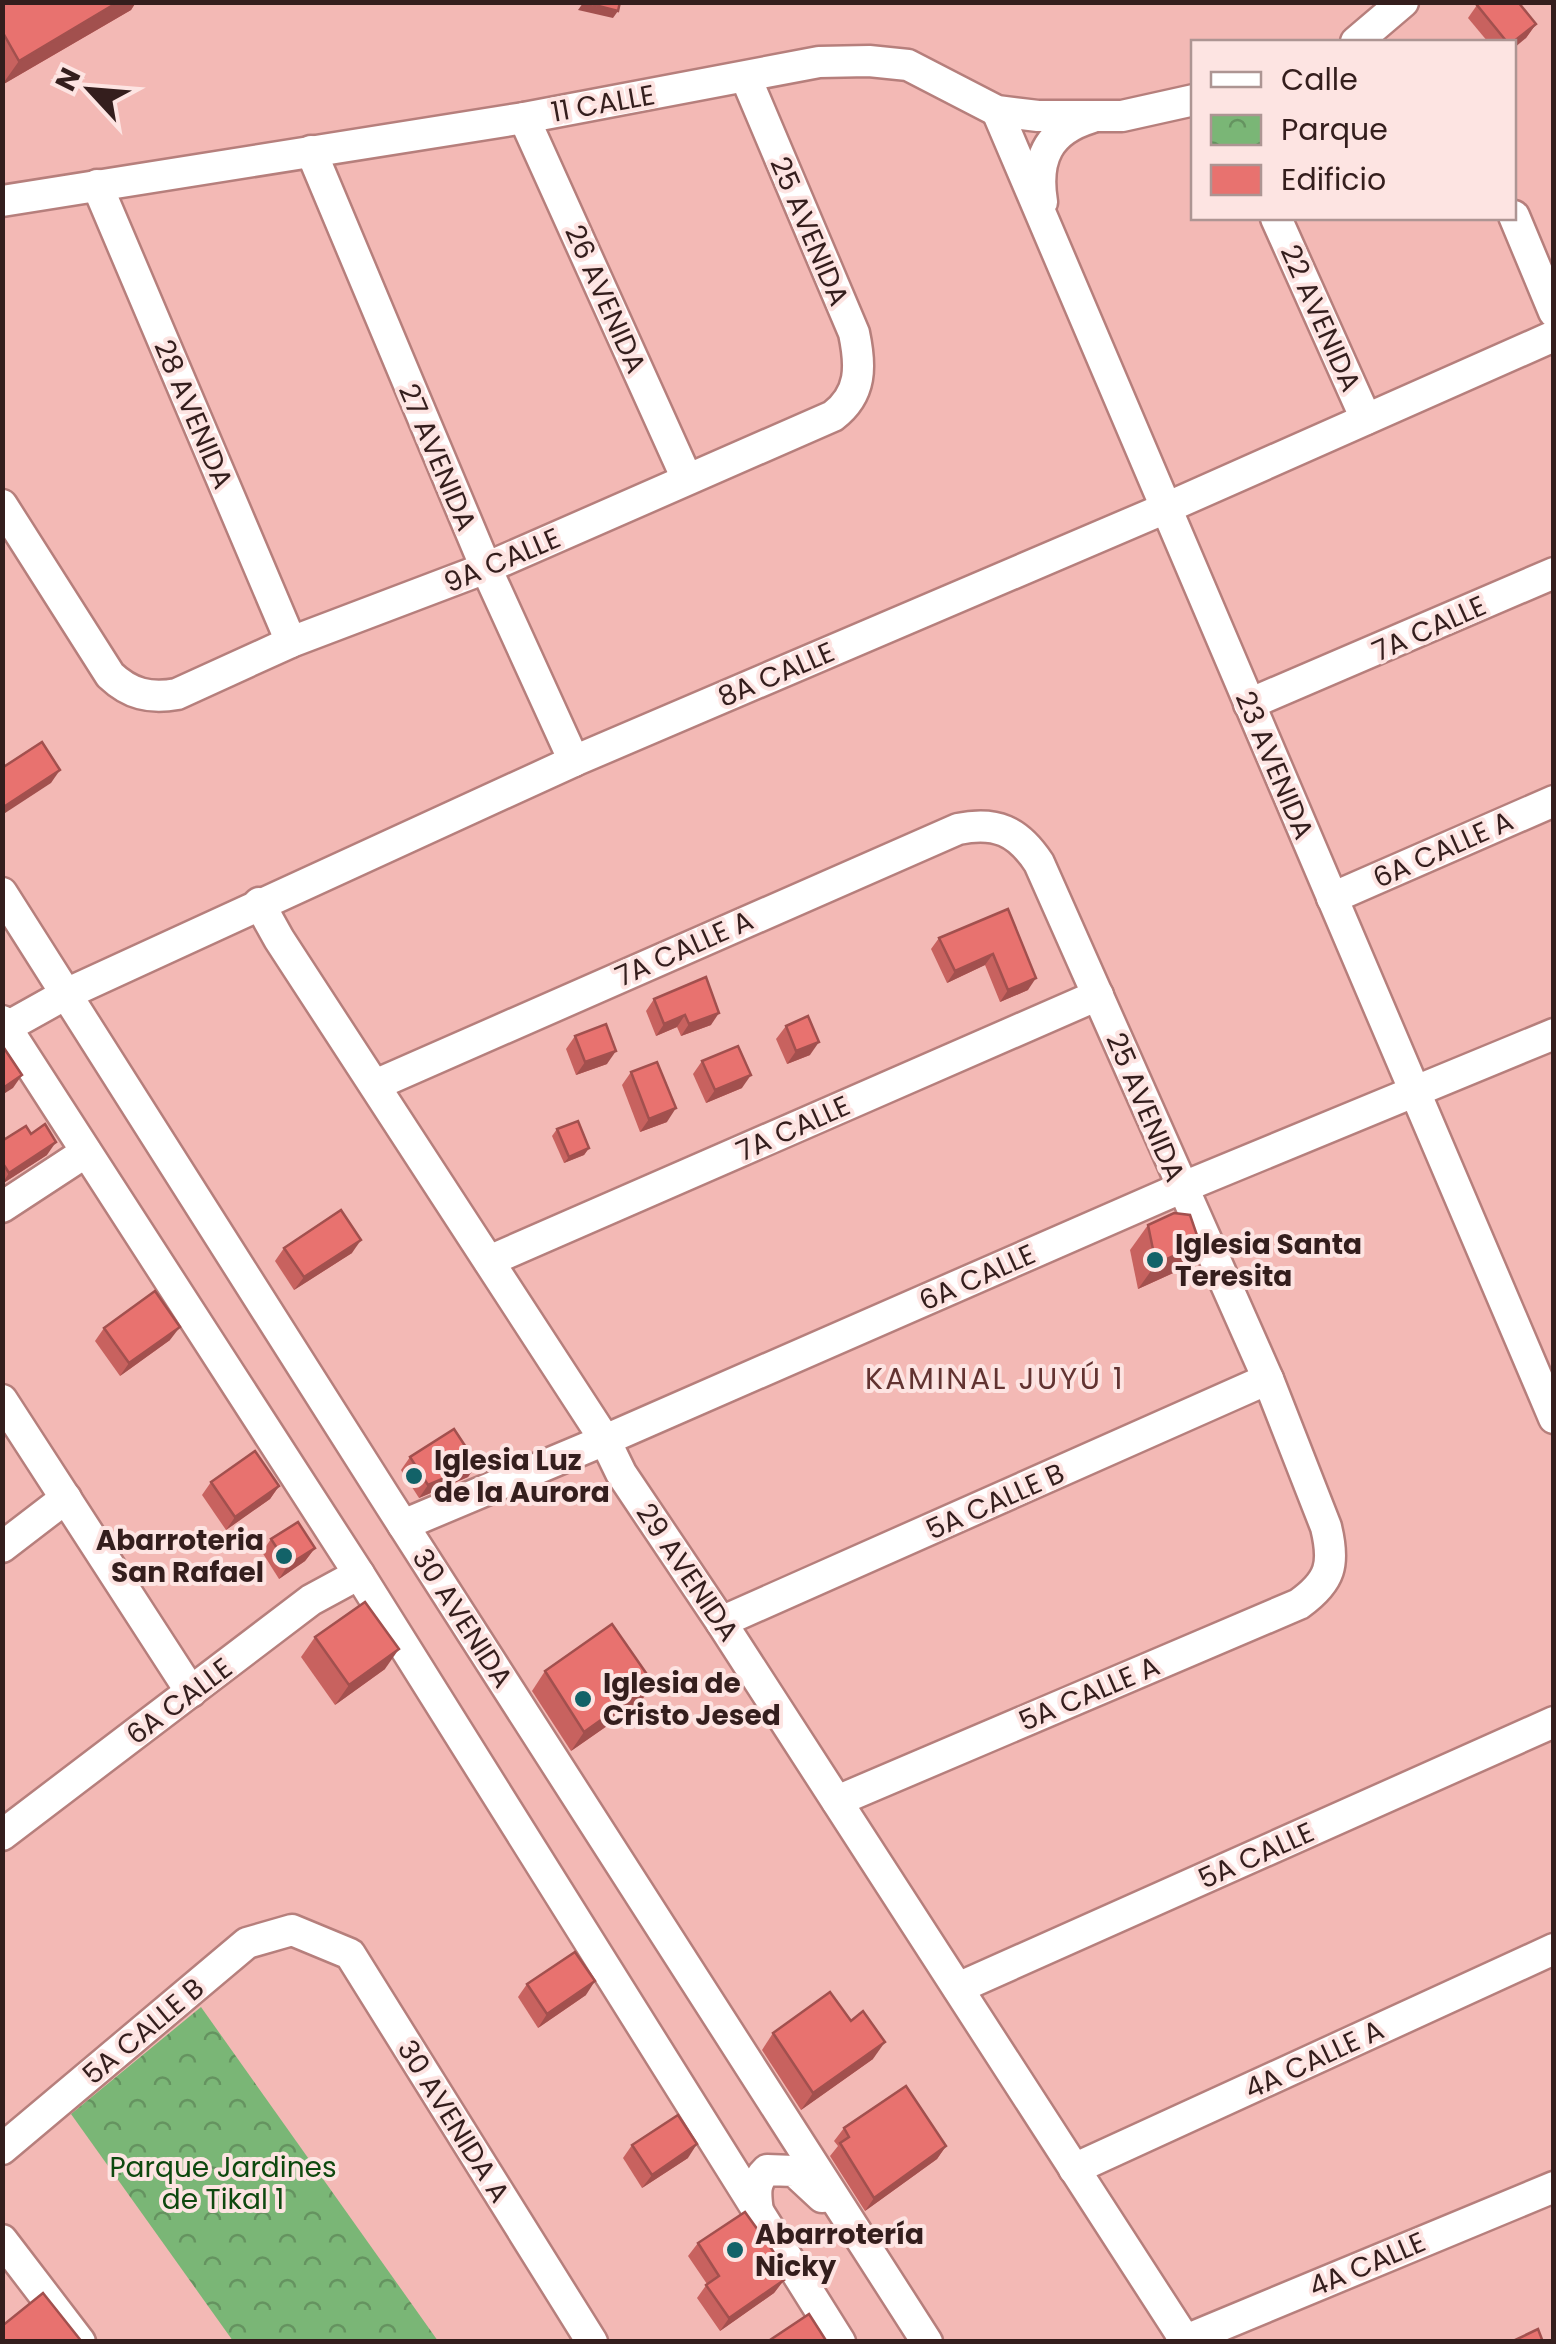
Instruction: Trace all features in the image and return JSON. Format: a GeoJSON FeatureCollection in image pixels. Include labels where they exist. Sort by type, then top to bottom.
{"type":"FeatureCollection","features":[{"type":"Feature","properties":{"kind":"street"},"geometry":{"type":"LineString","coordinates":[[1358,40],[1403,2]]}},
{"type":"Feature","properties":{"kind":"street","name":"11 CALLE"},"geometry":{"type":"LineString","coordinates":[[2,201],[524,118],[818,62],[868,60],[908,65],[997,111],[1091,118],[1122,116],[1191,101]]}},
{"type":"Feature","properties":{"kind":"street","name":"25 AVENIDA"},"geometry":{"type":"LineString","coordinates":[[746,78],[854,334],[860,362],[856,388]]}},
{"type":"Feature","properties":{"kind":"street","name":"23 AVENIDA"},"geometry":{"type":"LineString","coordinates":[[997,111],[1554,1418]]}},
{"type":"Feature","properties":{"kind":"street","name":"26 AVENIDA"},"geometry":{"type":"LineString","coordinates":[[524,118],[688,480]]}},
{"type":"Feature","properties":{"kind":"street"},"geometry":{"type":"LineString","coordinates":[[1043,220],[1039,183],[1044,156],[1062,132],[1091,118]]}},
{"type":"Feature","properties":{"kind":"street","name":"27 AVENIDA"},"geometry":{"type":"LineString","coordinates":[[311,151],[486,568],[574,761]]}},
{"type":"Feature","properties":{"kind":"street","name":"28 AVENIDA"},"geometry":{"type":"LineString","coordinates":[[96,185],[291,642]]}},
{"type":"Feature","properties":{"kind":"street","name":"22 AVENIDA"},"geometry":{"type":"LineString","coordinates":[[1277,220],[1366,418]]}},
{"type":"Feature","properties":{"kind":"street"},"geometry":{"type":"LineString","coordinates":[[1516,220],[1554,312]]}},
{"type":"Feature","properties":{"kind":"street","name":"8A CALLE"},"geometry":{"type":"LineString","coordinates":[[4,1024],[574,761],[1166,508],[1554,336]]}},
{"type":"Feature","properties":{"kind":"street","name":"9A CALLE"},"geometry":{"type":"LineString","coordinates":[[2,505],[104,666],[118,682],[153,698],[177,694],[291,642],[486,568],[834,416],[856,388]]}},
{"type":"Feature","properties":{"kind":"street","name":"7A CALLE"},"geometry":{"type":"LineString","coordinates":[[1249,704],[1554,574]]}},
{"type":"Feature","properties":{"kind":"street","name":"6A CALLE A"},"geometry":{"type":"LineString","coordinates":[[1332,898],[1554,800]]}},
{"type":"Feature","properties":{"kind":"street","name":"7A CALLE A"},"geometry":{"type":"LineString","coordinates":[[375,1085],[944,834],[973,826],[996,827]]}},
{"type":"Feature","properties":{"kind":"street","name":"25 AVENIDA"},"geometry":{"type":"LineString","coordinates":[[996,827],[1022,841],[1039,863],[1268,1379],[1326,1526],[1332,1550],[1329,1572]]}},
{"type":"Feature","properties":{"kind":"street","name":"30 AVENIDA"},"geometry":{"type":"LineString","coordinates":[[2,893],[928,2342]]}},
{"type":"Feature","properties":{"kind":"street","name":"29 AVENIDA"},"geometry":{"type":"LineString","coordinates":[[260,903],[278,939],[605,1440],[621,1473],[722,1622],[1183,2341]]}},
{"type":"Feature","properties":{"kind":"street","name":"7A CALLE"},"geometry":{"type":"LineString","coordinates":[[489,1261],[1098,995]]}},
{"type":"Feature","properties":{"kind":"street"},"geometry":{"type":"LineString","coordinates":[[4,1024],[359,1574],[840,2342]]}},
{"type":"Feature","properties":{"kind":"street","name":"6A CALLE"},"geometry":{"type":"LineString","coordinates":[[403,1524],[1181,1188],[1554,1034]]}},
{"type":"Feature","properties":{"kind":"street"},"geometry":{"type":"LineString","coordinates":[[2,1207],[86,1152]]}},
{"type":"Feature","properties":{"kind":"street","name":"5A CALLE B"},"geometry":{"type":"LineString","coordinates":[[722,1622],[1268,1379]]}},
{"type":"Feature","properties":{"kind":"street"},"geometry":{"type":"LineString","coordinates":[[2,1400],[191,1692]]}},
{"type":"Feature","properties":{"kind":"street"},"geometry":{"type":"LineString","coordinates":[[2,1547],[66,1498]]}},
{"type":"Feature","properties":{"kind":"street","name":"5A CALLE A"},"geometry":{"type":"LineString","coordinates":[[837,1800],[1298,1604],[1318,1590],[1329,1572]]}},
{"type":"Feature","properties":{"kind":"street","name":"6A CALLE"},"geometry":{"type":"LineString","coordinates":[[2,1835],[311,1600],[359,1574]]}},
{"type":"Feature","properties":{"kind":"street","name":"5A CALLE"},"geometry":{"type":"LineString","coordinates":[[958,1988],[1554,1722]]}},
{"type":"Feature","properties":{"kind":"street","name":"5A CALLE B"},"geometry":{"type":"LineString","coordinates":[[2,2149],[246,1943],[292,1930]]}},
{"type":"Feature","properties":{"kind":"street","name":"30 AVENIDA A"},"geometry":{"type":"LineString","coordinates":[[292,1930],[350,1954],[592,2342]]}},
{"type":"Feature","properties":{"kind":"street","name":"4A CALLE A"},"geometry":{"type":"LineString","coordinates":[[1074,2169],[1554,1948]]}},
{"type":"Feature","properties":{"kind":"street"},"geometry":{"type":"LineString","coordinates":[[758,2212],[759,2177],[767,2170],[794,2171],[853,2228]]}},
{"type":"Feature","properties":{"kind":"street","name":"4A CALLE"},"geometry":{"type":"LineString","coordinates":[[1183,2341],[1554,2187]]}},
{"type":"Feature","properties":{"kind":"street"},"geometry":{"type":"LineString","coordinates":[[2,2240],[80,2342]]}},
{"type":"Feature","properties":{"kind":"green space","name":"Parque Jardines de Tikal 1"},"geometry":{"type":"Polygon","coordinates":[[[201,2007],[438,2341],[233,2341],[71,2114],[201,2007]]]}},
{"type":"Feature","properties":{"kind":"building"},"geometry":{"type":"Polygon","coordinates":[[[2,2],[118,2],[19,61],[2,31],[2,2]]]}},
{"type":"Feature","properties":{"kind":"building"},"geometry":{"type":"Polygon","coordinates":[[[583,2],[620,2],[618,11],[583,2]]]}},
{"type":"Feature","properties":{"kind":"building"},"geometry":{"type":"Polygon","coordinates":[[[1518,2],[1536,24],[1516,40],[1505,40],[1477,5],[1518,2]]]}},
{"type":"Feature","properties":{"kind":"building"},"geometry":{"type":"Polygon","coordinates":[[[42,742],[60,770],[2,808],[2,768],[42,742]]]}},
{"type":"Feature","properties":{"kind":"building"},"geometry":{"type":"Polygon","coordinates":[[[1008,909],[1036,978],[1008,990],[993,954],[955,971],[939,938],[1008,909]]]}},
{"type":"Feature","properties":{"kind":"building"},"geometry":{"type":"Polygon","coordinates":[[[706,977],[719,1013],[689,1024],[685,1015],[664,1024],[654,999],[706,977]]]}},
{"type":"Feature","properties":{"kind":"building"},"geometry":{"type":"Polygon","coordinates":[[[808,1016],[819,1042],[796,1051],[786,1026],[808,1016]]]}},
{"type":"Feature","properties":{"kind":"building"},"geometry":{"type":"Polygon","coordinates":[[[606,1024],[616,1051],[585,1062],[575,1036],[606,1024]]]}},
{"type":"Feature","properties":{"kind":"building"},"geometry":{"type":"Polygon","coordinates":[[[2,1045],[22,1075],[3,1088],[2,1087],[2,1045]]]}},
{"type":"Feature","properties":{"kind":"building"},"geometry":{"type":"Polygon","coordinates":[[[738,1046],[751,1075],[715,1090],[702,1061],[738,1046]]]}},
{"type":"Feature","properties":{"kind":"building"},"geometry":{"type":"Polygon","coordinates":[[[657,1062],[676,1108],[649,1119],[631,1072],[657,1062]]]}},
{"type":"Feature","properties":{"kind":"building"},"geometry":{"type":"Polygon","coordinates":[[[578,1121],[589,1148],[569,1157],[557,1129],[578,1121]]]}},
{"type":"Feature","properties":{"kind":"building"},"geometry":{"type":"Polygon","coordinates":[[[45,1124],[56,1142],[9,1173],[2,1162],[2,1141],[26,1126],[31,1134],[45,1124]]]}},
{"type":"Feature","properties":{"kind":"building"},"geometry":{"type":"Polygon","coordinates":[[[341,1210],[361,1240],[304,1277],[284,1248],[341,1210]]]}},
{"type":"Feature","properties":{"kind":"building"},"geometry":{"type":"Polygon","coordinates":[[[1174,1213],[1190,1215],[1200,1244],[1156,1264],[1148,1225],[1174,1213]]]}},
{"type":"Feature","properties":{"kind":"building"},"geometry":{"type":"Polygon","coordinates":[[[155,1291],[180,1327],[129,1363],[104,1328],[155,1291]]]}},
{"type":"Feature","properties":{"kind":"building"},"geometry":{"type":"Polygon","coordinates":[[[454,1429],[477,1464],[428,1485],[410,1457],[454,1429]]]}},
{"type":"Feature","properties":{"kind":"building"},"geometry":{"type":"Polygon","coordinates":[[[255,1451],[279,1486],[235,1517],[211,1482],[255,1451]]]}},
{"type":"Feature","properties":{"kind":"building"},"geometry":{"type":"Polygon","coordinates":[[[298,1522],[315,1548],[288,1565],[271,1539],[298,1522]]]}},
{"type":"Feature","properties":{"kind":"building"},"geometry":{"type":"Polygon","coordinates":[[[365,1602],[399,1649],[349,1685],[315,1637],[365,1602]]]}},
{"type":"Feature","properties":{"kind":"building","name":"Iglesia de Cristo Jesed"},"geometry":{"type":"Polygon","coordinates":[[[612,1624],[653,1683],[584,1732],[545,1671],[612,1624]]]}},
{"type":"Feature","properties":{"kind":"building"},"geometry":{"type":"Polygon","coordinates":[[[575,1952],[595,1981],[547,2014],[527,1984],[575,1952]]]}},
{"type":"Feature","properties":{"kind":"building"},"geometry":{"type":"Polygon","coordinates":[[[830,1992],[851,2021],[863,2011],[885,2042],[813,2093],[773,2033],[830,1992]]]}},
{"type":"Feature","properties":{"kind":"building"},"geometry":{"type":"Polygon","coordinates":[[[906,2086],[946,2146],[874,2198],[840,2143],[849,2137],[844,2128],[906,2086]]]}},
{"type":"Feature","properties":{"kind":"building"},"geometry":{"type":"Polygon","coordinates":[[[678,2115],[697,2144],[652,2175],[632,2145],[678,2115]]]}},
{"type":"Feature","properties":{"kind":"building"},"geometry":{"type":"Polygon","coordinates":[[[745,2212],[778,2258],[771,2263],[784,2280],[729,2318],[706,2285],[719,2276],[698,2243],[745,2212]]]}},
{"type":"Feature","properties":{"kind":"building"},"geometry":{"type":"Polygon","coordinates":[[[43,2293],[82,2342],[2,2342],[2,2326],[43,2293]]]}},
{"type":"Feature","properties":{"kind":"building"},"geometry":{"type":"Polygon","coordinates":[[[809,2314],[827,2342],[767,2342],[809,2314]]]}},
{"type":"Feature","properties":{"kind":"building"},"geometry":{"type":"Polygon","coordinates":[[[1538,2329],[1543,2342],[1511,2342],[1538,2329]]]}},
{"type":"Feature","properties":{"kind":"place","name":"Iglesia Santa Teresita"},"geometry":{"type":"Point","coordinates":[1155,1260]}},
{"type":"Feature","properties":{"kind":"place","name":"Iglesia Luz de la Aurora"},"geometry":{"type":"Point","coordinates":[414,1476]}},
{"type":"Feature","properties":{"kind":"place","name":"Abarroteria San Rafael"},"geometry":{"type":"Point","coordinates":[284,1556]}},
{"type":"Feature","properties":{"kind":"place","name":"Iglesia de Cristo Jesed"},"geometry":{"type":"Point","coordinates":[583,1699]}},
{"type":"Feature","properties":{"kind":"place","name":"Abarrotería Nicky"},"geometry":{"type":"Point","coordinates":[735,2250]}},
{"type":"Feature","properties":{"kind":"district","name":"KAMINAL JUYÚ 1"},"geometry":{"type":"Point","coordinates":[995,1379]}}]}
